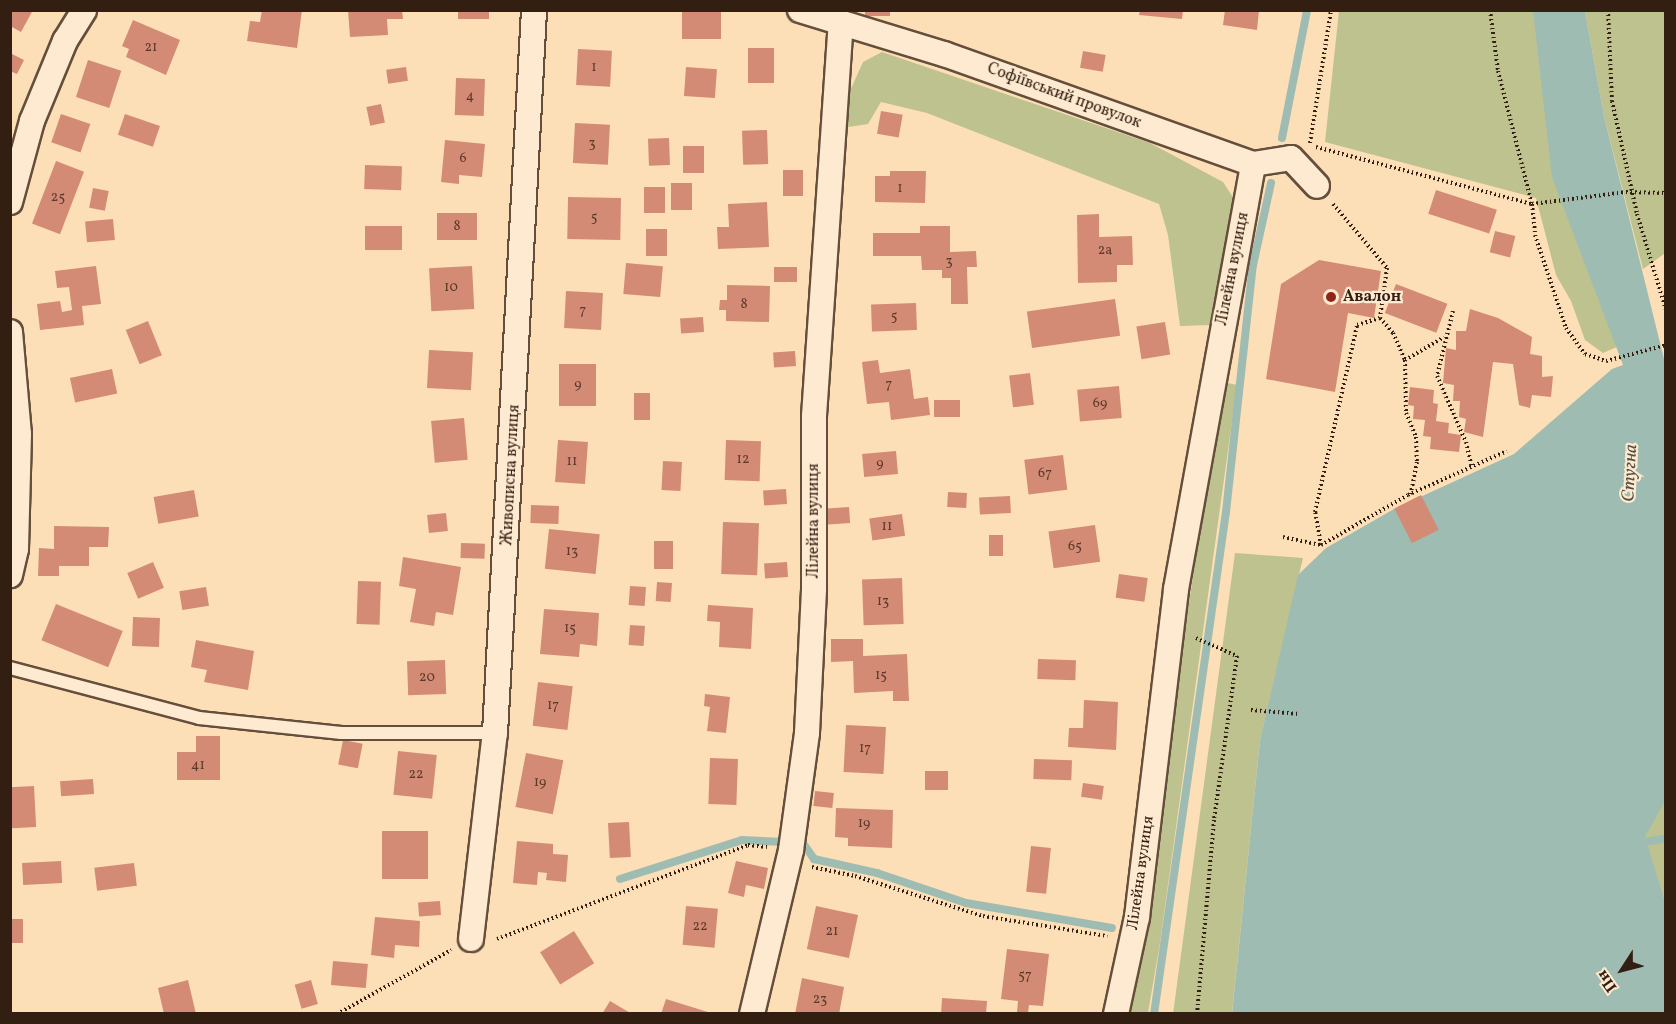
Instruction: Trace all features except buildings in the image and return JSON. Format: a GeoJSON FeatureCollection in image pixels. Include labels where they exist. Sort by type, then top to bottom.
{"type":"FeatureCollection","features":[{"type":"Feature","properties":{"kind":"street"},"geometry":{"type":"LineString","coordinates":[[10,202],[32,121],[65,41],[84,10]]}},
{"type":"Feature","properties":{"kind":"street","name":"Живописна вулиця"},"geometry":{"type":"LineString","coordinates":[[471,939],[495,733],[534,10]]}},
{"type":"Feature","properties":{"kind":"street","name":"Софіївський провулок"},"geometry":{"type":"LineString","coordinates":[[800,10],[944,54],[1253,164],[1291,158],[1317,186]]}},
{"type":"Feature","properties":{"kind":"street","name":"Лілейна вулиця"},"geometry":{"type":"LineString","coordinates":[[752,1014],[790,856],[807,734],[814,588],[814,416],[841,23]]}},
{"type":"Feature","properties":{"kind":"street","name":"Лілейна вулиця"},"geometry":{"type":"LineString","coordinates":[[1116,1014],[1132,940],[1176,589],[1253,164]]}},
{"type":"Feature","properties":{"kind":"street"},"geometry":{"type":"LineString","coordinates":[[10,332],[19,434],[16,549],[10,575]]}},
{"type":"Feature","properties":{"kind":"lane"},"geometry":{"type":"LineString","coordinates":[[10,668],[199,718],[341,733],[495,733]]}},
{"type":"Feature","properties":{"kind":"path"},"geometry":{"type":"LineString","coordinates":[[1331,10],[1309,146],[1532,204],[1626,192],[1665,193]]}},
{"type":"Feature","properties":{"kind":"path"},"geometry":{"type":"LineString","coordinates":[[1490,10],[1498,71],[1532,204],[1535,235],[1566,328],[1585,354],[1606,361],[1665,345]]}},
{"type":"Feature","properties":{"kind":"path"},"geometry":{"type":"LineString","coordinates":[[1608,10],[1612,101],[1633,192],[1665,302],[1665,310]]}},
{"type":"Feature","properties":{"kind":"path"},"geometry":{"type":"LineString","coordinates":[[1317,186],[1387,268],[1380,318],[1393,333],[1406,360],[1406,412],[1416,437],[1417,462],[1411,494]]}},
{"type":"Feature","properties":{"kind":"path"},"geometry":{"type":"LineString","coordinates":[[1452,311],[1437,376],[1466,442],[1472,467]]}},
{"type":"Feature","properties":{"kind":"path"},"geometry":{"type":"LineString","coordinates":[[1321,545],[1315,512],[1357,325],[1380,318]]}},
{"type":"Feature","properties":{"kind":"path"},"geometry":{"type":"LineString","coordinates":[[1406,360],[1445,337]]}},
{"type":"Feature","properties":{"kind":"path"},"geometry":{"type":"LineString","coordinates":[[1283,537],[1321,545],[1411,494],[1507,451]]}},
{"type":"Feature","properties":{"kind":"path"},"geometry":{"type":"LineString","coordinates":[[1193,637],[1237,656],[1214,820],[1197,1014]]}},
{"type":"Feature","properties":{"kind":"path"},"geometry":{"type":"LineString","coordinates":[[1251,710],[1299,714]]}},
{"type":"Feature","properties":{"kind":"path"},"geometry":{"type":"LineString","coordinates":[[337,1014],[471,939],[493,940],[748,845],[983,916],[1132,940]]}},
{"type":"Feature","properties":{"kind":"green space"},"geometry":{"type":"Polygon","coordinates":[[[1339,11],[1545,11],[1617,320],[1617,347],[1603,353],[1585,340],[1571,301],[1556,275],[1536,198],[1325,142],[1339,11]]]}},
{"type":"Feature","properties":{"kind":"green space"},"geometry":{"type":"Polygon","coordinates":[[[1585,11],[1665,11],[1665,258],[1664,254],[1643,269],[1604,116],[1585,11]]]}},
{"type":"Feature","properties":{"kind":"green space"},"geometry":{"type":"Polygon","coordinates":[[[882,52],[1150,143],[1223,182],[1236,202],[1210,325],[1180,326],[1168,235],[1159,204],[927,113],[881,102],[868,124],[848,127],[845,102],[863,62],[882,52]]]}},
{"type":"Feature","properties":{"kind":"green space"},"geometry":{"type":"Polygon","coordinates":[[[1223,382],[1237,385],[1160,943],[1148,1013],[1128,1014],[1153,872],[1188,609],[1223,382]]]}},
{"type":"Feature","properties":{"kind":"green space"},"geometry":{"type":"Polygon","coordinates":[[[1235,553],[1303,558],[1260,740],[1232,1013],[1173,1014],[1235,553]]]}},
{"type":"Feature","properties":{"kind":"green space"},"geometry":{"type":"Polygon","coordinates":[[[1665,799],[1665,901],[1644,837],[1665,799]]]}},
{"type":"Feature","properties":{"kind":"water","name":"Стугна"},"geometry":{"type":"Polygon","coordinates":[[[1533,11],[1585,11],[1604,116],[1665,363],[1666,799],[1645,837],[1665,901],[1665,1013],[1232,1014],[1260,740],[1298,575],[1326,548],[1394,509],[1514,454],[1612,369],[1623,365],[1552,177],[1533,11]]]}},
{"type":"Feature","properties":{"kind":"waterway"},"geometry":{"type":"LineString","coordinates":[[1282,138],[1307,10]]}},
{"type":"Feature","properties":{"kind":"waterway"},"geometry":{"type":"LineString","coordinates":[[1154,1014],[1226,512],[1253,265],[1271,183]]}},
{"type":"Feature","properties":{"kind":"waterway"},"geometry":{"type":"LineString","coordinates":[[1636,843],[1666,839]]}},
{"type":"Feature","properties":{"kind":"waterway"},"geometry":{"type":"LineString","coordinates":[[620,879],[742,840],[784,842]]}},
{"type":"Feature","properties":{"kind":"waterway"},"geometry":{"type":"LineString","coordinates":[[805,846],[814,859],[877,873],[966,903],[1112,928]]}},
{"type":"Feature","properties":{"kind":"place","name":"Авалон"},"geometry":{"type":"Point","coordinates":[1331,297]}}]}
